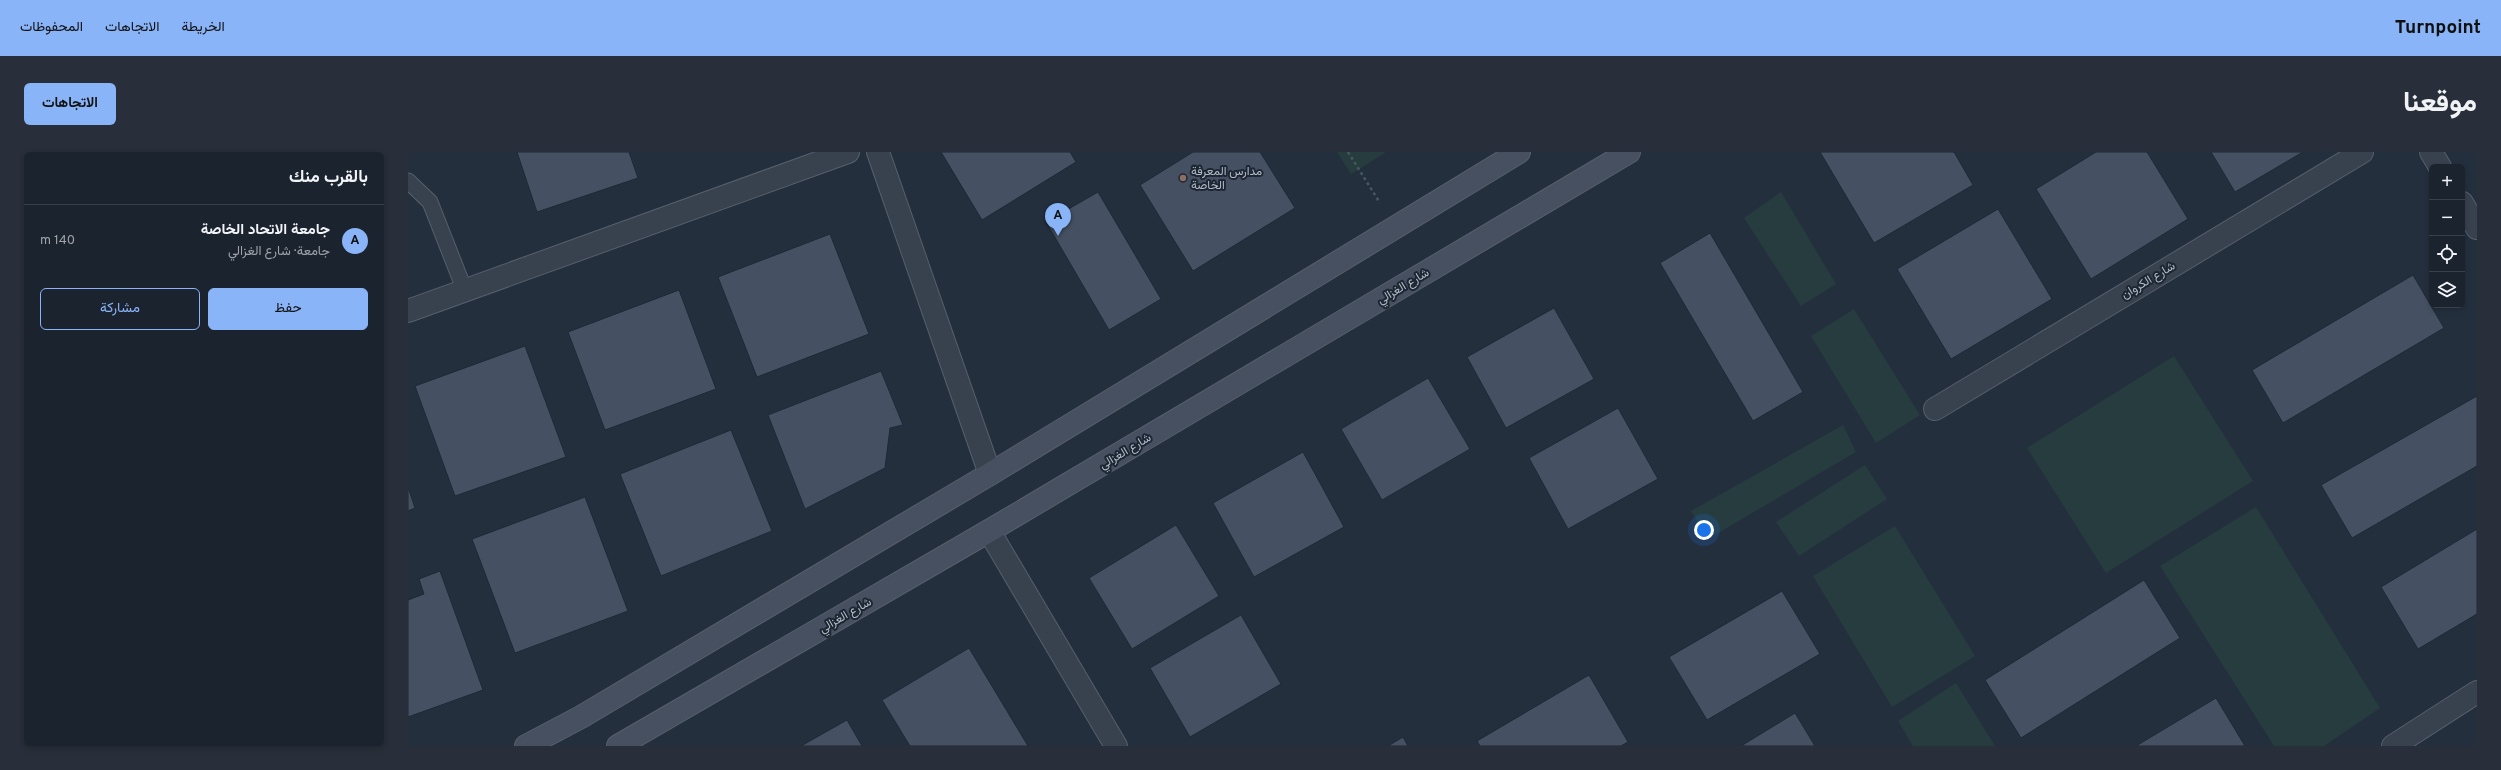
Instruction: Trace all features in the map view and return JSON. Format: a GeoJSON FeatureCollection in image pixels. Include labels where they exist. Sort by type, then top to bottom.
{"type":"FeatureCollection","features":[{"type":"Feature","properties":{"kind":"main road"},"geometry":{"type":"LineString","coordinates":[[526,746],[581,717],[990,474],[1519,152]]}},
{"type":"Feature","properties":{"kind":"main road","name":"شارع الغزالي"},"geometry":{"type":"LineString","coordinates":[[618,746],[989,532],[1629,152]]}},
{"type":"Feature","properties":{"kind":"street"},"geometry":{"type":"LineString","coordinates":[[408,311],[848,152]]}},
{"type":"Feature","properties":{"kind":"street"},"geometry":{"type":"LineString","coordinates":[[878,152],[990,474]]}},
{"type":"Feature","properties":{"kind":"street","name":"شارع الكروان"},"geometry":{"type":"LineString","coordinates":[[1935,409],[2362,152]]}},
{"type":"Feature","properties":{"kind":"street"},"geometry":{"type":"LineString","coordinates":[[2431,152],[2438,164]]}},
{"type":"Feature","properties":{"kind":"street"},"geometry":{"type":"LineString","coordinates":[[2465,208],[2477,228]]}},
{"type":"Feature","properties":{"kind":"street"},"geometry":{"type":"LineString","coordinates":[[989,532],[1116,746]]}},
{"type":"Feature","properties":{"kind":"street"},"geometry":{"type":"LineString","coordinates":[[2393,746],[2477,692]]}},
{"type":"Feature","properties":{"kind":"lane"},"geometry":{"type":"LineString","coordinates":[[408,181],[430,202],[465,291]]}},
{"type":"Feature","properties":{"kind":"path"},"geometry":{"type":"LineString","coordinates":[[1348,152],[1395,228]]}},
{"type":"Feature","properties":{"kind":"green space"},"geometry":{"type":"Polygon","coordinates":[[[1337,152],[1384,152],[1385,153],[1351,174],[1337,152]]]}},
{"type":"Feature","properties":{"kind":"green space"},"geometry":{"type":"Polygon","coordinates":[[[1781,192],[1836,284],[1801,306],[1744,218],[1781,192]]]}},
{"type":"Feature","properties":{"kind":"green space"},"geometry":{"type":"Polygon","coordinates":[[[1854,309],[1920,415],[1876,443],[1811,336],[1854,309]]]}},
{"type":"Feature","properties":{"kind":"green space"},"geometry":{"type":"Polygon","coordinates":[[[2174,356],[2253,481],[2106,573],[2027,448],[2174,356]]]}},
{"type":"Feature","properties":{"kind":"green space"},"geometry":{"type":"Polygon","coordinates":[[[1843,425],[1856,452],[1708,539],[1691,511],[1843,425]]]}},
{"type":"Feature","properties":{"kind":"green space"},"geometry":{"type":"Polygon","coordinates":[[[1865,465],[1887,499],[1799,556],[1776,522],[1865,465]]]}},
{"type":"Feature","properties":{"kind":"green space"},"geometry":{"type":"Polygon","coordinates":[[[2256,507],[2380,708],[2324,746],[2274,746],[2160,566],[2256,507]]]}},
{"type":"Feature","properties":{"kind":"green space"},"geometry":{"type":"Polygon","coordinates":[[[1895,526],[1975,656],[1892,707],[1813,576],[1895,526]]]}},
{"type":"Feature","properties":{"kind":"green space"},"geometry":{"type":"Polygon","coordinates":[[[1956,683],[1995,746],[1913,746],[1898,721],[1956,683]]]}},
{"type":"Feature","properties":{"kind":"building"},"geometry":{"type":"Polygon","coordinates":[[[517,152],[629,152],[638,178],[537,212],[517,152]]]}},
{"type":"Feature","properties":{"kind":"building"},"geometry":{"type":"Polygon","coordinates":[[[941,152],[1070,152],[1076,162],[982,220],[941,152]]]}},
{"type":"Feature","properties":{"kind":"building"},"geometry":{"type":"Polygon","coordinates":[[[1193,152],[1260,152],[1295,208],[1193,271],[1140,185],[1193,152]]]}},
{"type":"Feature","properties":{"kind":"building"},"geometry":{"type":"Polygon","coordinates":[[[1820,152],[1954,152],[1973,185],[1874,243],[1820,152]]]}},
{"type":"Feature","properties":{"kind":"building"},"geometry":{"type":"Polygon","coordinates":[[[2096,152],[2147,152],[2188,219],[2091,279],[2036,189],[2096,152]]]}},
{"type":"Feature","properties":{"kind":"building"},"geometry":{"type":"Polygon","coordinates":[[[2211,152],[2303,152],[2235,192],[2211,152]]]}},
{"type":"Feature","properties":{"kind":"building"},"geometry":{"type":"Polygon","coordinates":[[[1098,192],[1161,299],[1109,330],[1046,222],[1098,192]]]}},
{"type":"Feature","properties":{"kind":"building"},"geometry":{"type":"Polygon","coordinates":[[[1998,209],[2052,299],[1951,359],[1897,269],[1998,209]]]}},
{"type":"Feature","properties":{"kind":"building"},"geometry":{"type":"Polygon","coordinates":[[[1710,233],[1803,392],[1753,421],[1660,263],[1710,233]]]}},
{"type":"Feature","properties":{"kind":"building"},"geometry":{"type":"Polygon","coordinates":[[[830,234],[869,334],[757,377],[718,277],[830,234]]]}},
{"type":"Feature","properties":{"kind":"building"},"geometry":{"type":"Polygon","coordinates":[[[2413,275],[2429,302],[2429,308],[2432,308],[2444,328],[2283,423],[2252,370],[2413,275]]]}},
{"type":"Feature","properties":{"kind":"building"},"geometry":{"type":"Polygon","coordinates":[[[679,290],[716,389],[605,430],[568,332],[679,290]]]}},
{"type":"Feature","properties":{"kind":"building"},"geometry":{"type":"Polygon","coordinates":[[[1554,308],[1594,379],[1506,428],[1467,357],[1554,308]]]}},
{"type":"Feature","properties":{"kind":"building"},"geometry":{"type":"Polygon","coordinates":[[[525,346],[566,457],[455,496],[415,386],[525,346]]]}},
{"type":"Feature","properties":{"kind":"building"},"geometry":{"type":"Polygon","coordinates":[[[881,371],[903,425],[890,428],[885,468],[805,509],[768,415],[881,371]]]}},
{"type":"Feature","properties":{"kind":"building"},"geometry":{"type":"Polygon","coordinates":[[[1428,378],[1470,449],[1382,500],[1341,429],[1428,378]]]}},
{"type":"Feature","properties":{"kind":"building"},"geometry":{"type":"Polygon","coordinates":[[[2477,396],[2477,466],[2352,538],[2321,485],[2477,396]]]}},
{"type":"Feature","properties":{"kind":"building"},"geometry":{"type":"Polygon","coordinates":[[[1618,408],[1658,479],[1568,529],[1529,458],[1618,408]]]}},
{"type":"Feature","properties":{"kind":"building"},"geometry":{"type":"Polygon","coordinates":[[[731,430],[772,531],[661,576],[620,474],[731,430]]]}},
{"type":"Feature","properties":{"kind":"building"},"geometry":{"type":"Polygon","coordinates":[[[1303,452],[1344,527],[1254,577],[1213,503],[1303,452]]]}},
{"type":"Feature","properties":{"kind":"building"},"geometry":{"type":"Polygon","coordinates":[[[408,487],[415,508],[408,511],[408,487]]]}},
{"type":"Feature","properties":{"kind":"building"},"geometry":{"type":"Polygon","coordinates":[[[585,497],[628,611],[515,653],[472,539],[585,497]]]}},
{"type":"Feature","properties":{"kind":"building"},"geometry":{"type":"Polygon","coordinates":[[[1176,525],[1219,596],[1132,649],[1089,578],[1176,525]]]}},
{"type":"Feature","properties":{"kind":"building"},"geometry":{"type":"Polygon","coordinates":[[[2477,529],[2477,614],[2418,649],[2381,587],[2477,529]]]}},
{"type":"Feature","properties":{"kind":"building"},"geometry":{"type":"Polygon","coordinates":[[[440,571],[483,690],[408,717],[408,600],[424,594],[419,579],[440,571]]]}},
{"type":"Feature","properties":{"kind":"building"},"geometry":{"type":"Polygon","coordinates":[[[2144,580],[2180,638],[2021,738],[1985,680],[2144,580]]]}},
{"type":"Feature","properties":{"kind":"building"},"geometry":{"type":"Polygon","coordinates":[[[1782,591],[1820,654],[1707,720],[1669,657],[1782,591]]]}},
{"type":"Feature","properties":{"kind":"building"},"geometry":{"type":"Polygon","coordinates":[[[1241,615],[1281,684],[1190,737],[1150,668],[1241,615]]]}},
{"type":"Feature","properties":{"kind":"building"},"geometry":{"type":"Polygon","coordinates":[[[969,648],[1028,746],[910,746],[882,700],[969,648]]]}},
{"type":"Feature","properties":{"kind":"building"},"geometry":{"type":"Polygon","coordinates":[[[1589,675],[1628,742],[1621,746],[1480,746],[1477,741],[1589,675]]]}},
{"type":"Feature","properties":{"kind":"building"},"geometry":{"type":"Polygon","coordinates":[[[2216,698],[2245,746],[2136,746],[2216,698]]]}},
{"type":"Feature","properties":{"kind":"building"},"geometry":{"type":"Polygon","coordinates":[[[1795,713],[1815,746],[1741,746],[1795,713]]]}},
{"type":"Feature","properties":{"kind":"building"},"geometry":{"type":"Polygon","coordinates":[[[847,720],[862,746],[801,746],[847,720]]]}},
{"type":"Feature","properties":{"kind":"building"},"geometry":{"type":"Polygon","coordinates":[[[1403,737],[1408,746],[1388,746],[1403,737]]]}},
{"type":"Feature","properties":{"kind":"place","name":"مدارس المعرفة الخاصة"},"geometry":{"type":"Point","coordinates":[1183,178]}},
{"type":"Feature","properties":{"kind":"place","name":"جامعة الاتحاد الخاصة"},"geometry":{"type":"Point","coordinates":[1058,236]}}]}
